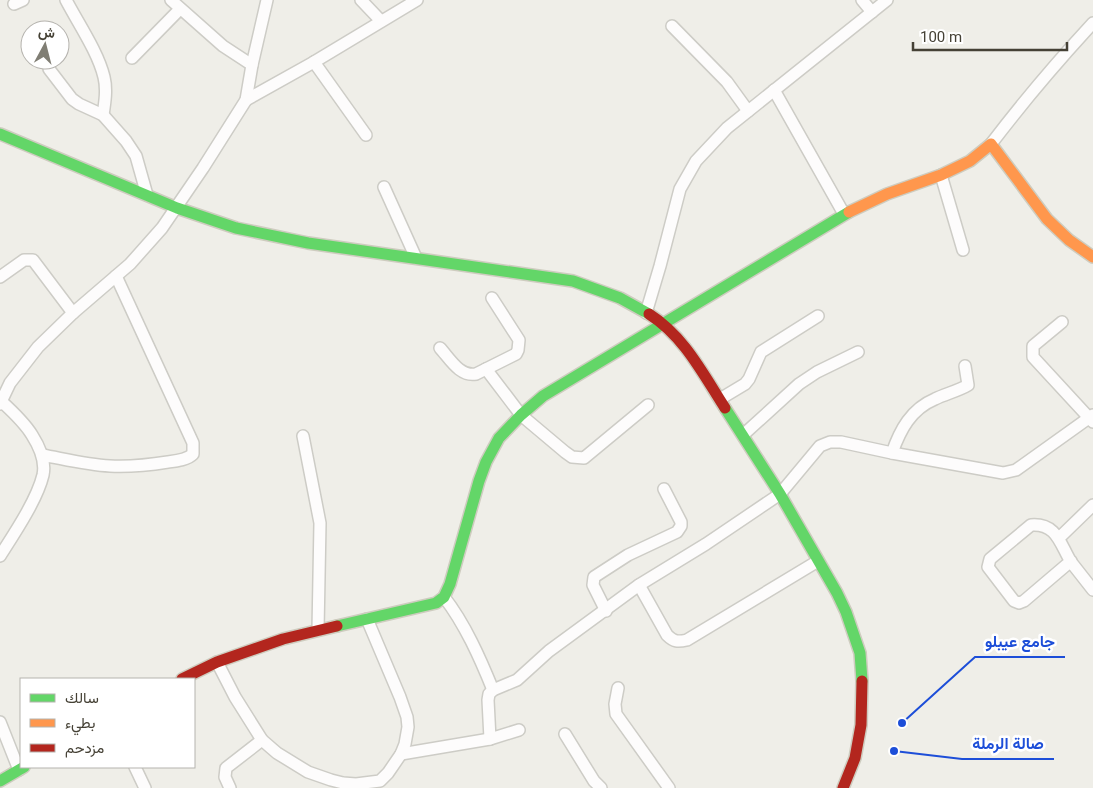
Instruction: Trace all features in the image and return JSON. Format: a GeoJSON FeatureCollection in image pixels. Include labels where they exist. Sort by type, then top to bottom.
{"type":"FeatureCollection","features":[{"type":"Feature","properties":{"kind":"street"},"geometry":{"type":"LineString","coordinates":[[66,0],[86,35],[104,76],[106,88],[103,115]]}},
{"type":"Feature","properties":{"kind":"street"},"geometry":{"type":"LineString","coordinates":[[171,0],[223,46],[252,65]]}},
{"type":"Feature","properties":{"kind":"street"},"geometry":{"type":"LineString","coordinates":[[0,556],[26,513],[43,474],[42,455],[32,433],[1,402],[10,383],[26,361],[50,335],[130,264],[177,208],[246,100],[267,0]]}},
{"type":"Feature","properties":{"kind":"street"},"geometry":{"type":"LineString","coordinates":[[361,0],[381,21]]}},
{"type":"Feature","properties":{"kind":"street"},"geometry":{"type":"LineString","coordinates":[[246,100],[314,62],[417,0]]}},
{"type":"Feature","properties":{"kind":"street"},"geometry":{"type":"LineString","coordinates":[[862,0],[872,12]]}},
{"type":"Feature","properties":{"kind":"street"},"geometry":{"type":"LineString","coordinates":[[646,313],[680,189],[696,161],[727,128],[748,110],[888,0]]}},
{"type":"Feature","properties":{"kind":"street"},"geometry":{"type":"LineString","coordinates":[[132,58],[180,9]]}},
{"type":"Feature","properties":{"kind":"street"},"geometry":{"type":"LineString","coordinates":[[184,678],[217,662],[283,639],[366,618],[422,607],[444,597],[450,584],[486,462],[499,438],[521,415],[543,396],[844,214],[887,194],[941,175],[970,161],[991,144],[1024,101],[1093,23]]}},
{"type":"Feature","properties":{"kind":"street"},"geometry":{"type":"LineString","coordinates":[[672,26],[727,82],[748,110]]}},
{"type":"Feature","properties":{"kind":"street"},"geometry":{"type":"LineString","coordinates":[[314,62],[366,135]]}},
{"type":"Feature","properties":{"kind":"street"},"geometry":{"type":"LineString","coordinates":[[50,70],[72,99],[103,115],[126,141],[136,156],[148,196]]}},
{"type":"Feature","properties":{"kind":"street"},"geometry":{"type":"LineString","coordinates":[[774,90],[844,214]]}},
{"type":"Feature","properties":{"kind":"street"},"geometry":{"type":"LineString","coordinates":[[0,134],[177,208],[220,223],[263,234],[573,281],[603,290],[664,324],[691,355],[743,435],[780,494],[846,612],[860,653],[863,693],[861,725],[855,758],[843,788]]}},
{"type":"Feature","properties":{"kind":"street"},"geometry":{"type":"LineString","coordinates":[[991,144],[1047,219],[1068,240],[1093,257]]}},
{"type":"Feature","properties":{"kind":"street"},"geometry":{"type":"LineString","coordinates":[[941,175],[963,250]]}},
{"type":"Feature","properties":{"kind":"street"},"geometry":{"type":"LineString","coordinates":[[384,187],[416,258]]}},
{"type":"Feature","properties":{"kind":"street"},"geometry":{"type":"LineString","coordinates":[[0,277],[24,260],[33,260],[74,313]]}},
{"type":"Feature","properties":{"kind":"street"},"geometry":{"type":"LineString","coordinates":[[42,455],[108,466],[140,466],[176,461],[190,457],[193,454],[193,443],[116,276]]}},
{"type":"Feature","properties":{"kind":"street"},"geometry":{"type":"LineString","coordinates":[[440,348],[466,375],[476,374],[516,354],[519,340],[492,298]]}},
{"type":"Feature","properties":{"kind":"street"},"geometry":{"type":"LineString","coordinates":[[720,399],[745,384],[761,352],[818,316]]}},
{"type":"Feature","properties":{"kind":"street"},"geometry":{"type":"LineString","coordinates":[[490,738],[488,700],[489,694],[493,690],[517,680],[549,652],[639,585],[706,544],[780,494],[820,446],[830,442],[840,442],[1003,473],[1016,470],[1092,419],[1033,357],[1033,346],[1062,322]]}},
{"type":"Feature","properties":{"kind":"street"},"geometry":{"type":"LineString","coordinates":[[743,435],[799,384],[858,352]]}},
{"type":"Feature","properties":{"kind":"street"},"geometry":{"type":"LineString","coordinates":[[892,453],[898,435],[915,410],[932,400],[968,385],[965,366]]}},
{"type":"Feature","properties":{"kind":"street"},"geometry":{"type":"LineString","coordinates":[[486,369],[521,415],[572,456],[584,458],[648,405]]}},
{"type":"Feature","properties":{"kind":"street"},"geometry":{"type":"LineString","coordinates":[[303,436],[320,523],[318,630]]}},
{"type":"Feature","properties":{"kind":"street"},"geometry":{"type":"LineString","coordinates":[[606,611],[593,585],[594,577],[628,555],[679,530],[680,522],[664,489]]}},
{"type":"Feature","properties":{"kind":"street"},"geometry":{"type":"LineString","coordinates":[[1059,538],[1093,505]]}},
{"type":"Feature","properties":{"kind":"street"},"geometry":{"type":"LineString","coordinates":[[1070,561],[1024,601],[1019,603],[1014,601],[988,567],[990,559],[1031,525],[1044,525],[1059,538],[1070,561],[1092,586]]}},
{"type":"Feature","properties":{"kind":"street"},"geometry":{"type":"LineString","coordinates":[[639,585],[667,635],[672,640],[679,642],[687,640],[818,561]]}},
{"type":"Feature","properties":{"kind":"street"},"geometry":{"type":"LineString","coordinates":[[444,597],[455,611],[493,690]]}},
{"type":"Feature","properties":{"kind":"street"},"geometry":{"type":"LineString","coordinates":[[217,662],[262,740],[277,753],[308,772],[343,783],[382,784],[401,754],[407,737],[407,718],[366,618]]}},
{"type":"Feature","properties":{"kind":"street"},"geometry":{"type":"LineString","coordinates":[[618,688],[615,704],[616,714],[669,788]]}},
{"type":"Feature","properties":{"kind":"street"},"geometry":{"type":"LineString","coordinates":[[0,722],[20,766]]}},
{"type":"Feature","properties":{"kind":"street"},"geometry":{"type":"LineString","coordinates":[[401,754],[490,738],[518,730]]}},
{"type":"Feature","properties":{"kind":"street"},"geometry":{"type":"LineString","coordinates":[[565,734],[594,781],[601,788]]}},
{"type":"Feature","properties":{"kind":"street"},"geometry":{"type":"LineString","coordinates":[[230,788],[225,777],[226,768],[262,740]]}},
{"type":"Feature","properties":{"kind":"street"},"geometry":{"type":"LineString","coordinates":[[0,781],[21,768]]}},
{"type":"Feature","properties":{"kind":"street"},"geometry":{"type":"LineString","coordinates":[[136,768],[146,788]]}},
{"type":"Feature","properties":{"kind":"traffic: fast"},"geometry":{"type":"LineString","coordinates":[[0,134],[177,208],[236,228],[308,243],[573,281],[620,298],[649,314]]}},
{"type":"Feature","properties":{"kind":"traffic: fast"},"geometry":{"type":"LineString","coordinates":[[337,626],[436,603],[444,597],[450,584],[486,462],[499,438],[543,396],[849,212]]}},
{"type":"Feature","properties":{"kind":"traffic: fast"},"geometry":{"type":"LineString","coordinates":[[725,408],[780,494],[837,593],[846,612],[860,653],[862,681]]}},
{"type":"Feature","properties":{"kind":"traffic: fast"},"geometry":{"type":"LineString","coordinates":[[0,781],[22,768]]}},
{"type":"Feature","properties":{"kind":"traffic: slow"},"geometry":{"type":"LineString","coordinates":[[849,212],[887,194],[941,175],[970,161],[991,144],[1047,219],[1069,240],[1093,257]]}},
{"type":"Feature","properties":{"kind":"traffic: jam"},"geometry":{"type":"LineString","coordinates":[[649,314],[673,333],[683,344],[725,408]]}},
{"type":"Feature","properties":{"kind":"traffic: jam"},"geometry":{"type":"LineString","coordinates":[[184,678],[217,662],[283,639],[337,626]]}},
{"type":"Feature","properties":{"kind":"traffic: jam"},"geometry":{"type":"LineString","coordinates":[[843,788],[855,758],[861,725],[862,681]]}},
{"type":"Feature","properties":{"kind":"place","name":"جامع عيبلو"},"geometry":{"type":"Point","coordinates":[902,723]}},
{"type":"Feature","properties":{"kind":"place","name":"صالة الرملة"},"geometry":{"type":"Point","coordinates":[894,751]}}]}
